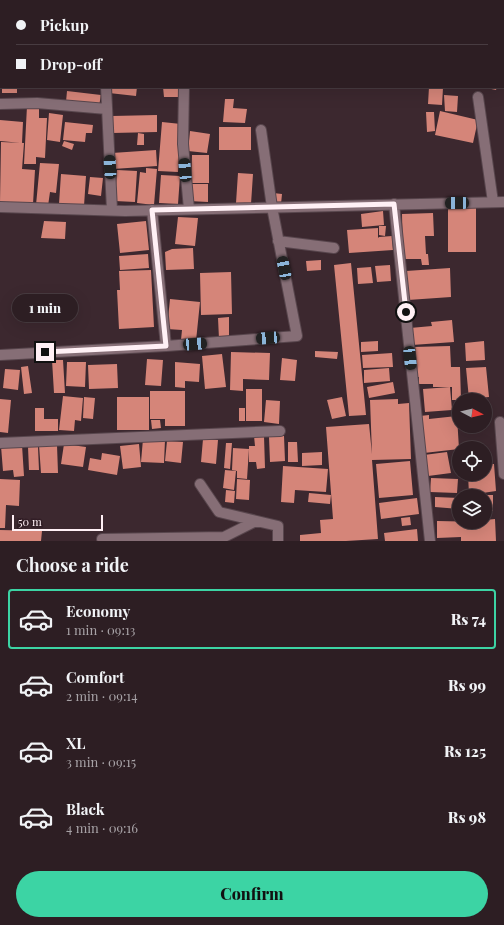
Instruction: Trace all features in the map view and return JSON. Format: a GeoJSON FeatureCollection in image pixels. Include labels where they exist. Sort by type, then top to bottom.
{"type":"FeatureCollection","features":[{"type":"Feature","properties":{"kind":"street"},"geometry":{"type":"LineString","coordinates":[[106,88],[112,210]]}},
{"type":"Feature","properties":{"kind":"street"},"geometry":{"type":"LineString","coordinates":[[184,88],[183,144],[189,209]]}},
{"type":"Feature","properties":{"kind":"street"},"geometry":{"type":"LineString","coordinates":[[478,97],[493,202]]}},
{"type":"Feature","properties":{"kind":"street"},"geometry":{"type":"LineString","coordinates":[[0,104],[37,103],[107,109]]}},
{"type":"Feature","properties":{"kind":"street"},"geometry":{"type":"LineString","coordinates":[[0,355],[166,346],[297,336],[272,207],[261,130]]}},
{"type":"Feature","properties":{"kind":"street"},"geometry":{"type":"LineString","coordinates":[[0,206],[152,210],[504,202]]}},
{"type":"Feature","properties":{"kind":"street"},"geometry":{"type":"LineString","coordinates":[[394,204],[430,541]]}},
{"type":"Feature","properties":{"kind":"street"},"geometry":{"type":"LineString","coordinates":[[152,210],[166,346]]}},
{"type":"Feature","properties":{"kind":"street"},"geometry":{"type":"LineString","coordinates":[[278,241],[334,248]]}},
{"type":"Feature","properties":{"kind":"street"},"geometry":{"type":"LineString","coordinates":[[500,422],[504,474]]}},
{"type":"Feature","properties":{"kind":"street"},"geometry":{"type":"LineString","coordinates":[[0,443],[280,431]]}},
{"type":"Feature","properties":{"kind":"street"},"geometry":{"type":"LineString","coordinates":[[200,484],[219,512],[278,526],[278,541]]}},
{"type":"Feature","properties":{"kind":"street"},"geometry":{"type":"LineString","coordinates":[[102,539],[224,537],[256,521]]}},
{"type":"Feature","properties":{"kind":"building"},"geometry":{"type":"Polygon","coordinates":[[[2,88],[17,88],[17,93],[2,93],[2,88]]]}},
{"type":"Feature","properties":{"kind":"building"},"geometry":{"type":"Polygon","coordinates":[[[110,88],[137,88],[136,96],[109,93],[110,88]]]}},
{"type":"Feature","properties":{"kind":"building"},"geometry":{"type":"Polygon","coordinates":[[[163,88],[181,88],[182,97],[164,97],[163,88]]]}},
{"type":"Feature","properties":{"kind":"building"},"geometry":{"type":"Polygon","coordinates":[[[429,88],[443,88],[442,105],[428,104],[429,88]]]}},
{"type":"Feature","properties":{"kind":"building"},"geometry":{"type":"Polygon","coordinates":[[[67,91],[101,95],[99,106],[66,102],[67,91]]]}},
{"type":"Feature","properties":{"kind":"building"},"geometry":{"type":"Polygon","coordinates":[[[444,95],[458,96],[457,112],[445,111],[444,95]]]}},
{"type":"Feature","properties":{"kind":"building"},"geometry":{"type":"Polygon","coordinates":[[[225,99],[234,99],[233,108],[247,109],[245,123],[223,122],[225,99]]]}},
{"type":"Feature","properties":{"kind":"building"},"geometry":{"type":"Polygon","coordinates":[[[27,106],[39,107],[39,118],[47,118],[45,158],[36,157],[36,164],[24,164],[27,106]]]}},
{"type":"Feature","properties":{"kind":"building"},"geometry":{"type":"Polygon","coordinates":[[[440,111],[478,120],[473,143],[435,135],[440,111]]]}},
{"type":"Feature","properties":{"kind":"building"},"geometry":{"type":"Polygon","coordinates":[[[426,112],[434,112],[435,131],[427,132],[426,112]]]}},
{"type":"Feature","properties":{"kind":"building"},"geometry":{"type":"Polygon","coordinates":[[[49,113],[63,115],[60,142],[47,140],[49,113]]]}},
{"type":"Feature","properties":{"kind":"building"},"geometry":{"type":"Polygon","coordinates":[[[157,115],[157,132],[112,133],[112,116],[157,115]]]}},
{"type":"Feature","properties":{"kind":"building"},"geometry":{"type":"Polygon","coordinates":[[[0,120],[23,122],[22,143],[0,141],[0,120]]]}},
{"type":"Feature","properties":{"kind":"building"},"geometry":{"type":"Polygon","coordinates":[[[65,122],[93,125],[92,133],[86,133],[85,142],[63,140],[65,122]]]}},
{"type":"Feature","properties":{"kind":"building"},"geometry":{"type":"Polygon","coordinates":[[[162,122],[181,124],[178,172],[158,171],[162,122]]]}},
{"type":"Feature","properties":{"kind":"building"},"geometry":{"type":"Polygon","coordinates":[[[219,127],[251,127],[251,150],[219,150],[219,127]]]}},
{"type":"Feature","properties":{"kind":"building"},"geometry":{"type":"Polygon","coordinates":[[[190,131],[210,134],[207,153],[188,151],[190,131]]]}},
{"type":"Feature","properties":{"kind":"building"},"geometry":{"type":"Polygon","coordinates":[[[138,133],[144,134],[144,145],[137,145],[138,133]]]}},
{"type":"Feature","properties":{"kind":"building"},"geometry":{"type":"Polygon","coordinates":[[[64,141],[74,144],[72,150],[62,146],[64,141]]]}},
{"type":"Feature","properties":{"kind":"building"},"geometry":{"type":"Polygon","coordinates":[[[1,142],[24,143],[22,169],[35,170],[33,204],[0,202],[1,142]]]}},
{"type":"Feature","properties":{"kind":"building"},"geometry":{"type":"Polygon","coordinates":[[[156,150],[157,166],[113,169],[112,153],[156,150]]]}},
{"type":"Feature","properties":{"kind":"building"},"geometry":{"type":"Polygon","coordinates":[[[192,155],[209,155],[209,183],[191,183],[192,155]]]}},
{"type":"Feature","properties":{"kind":"building"},"geometry":{"type":"Polygon","coordinates":[[[40,163],[59,164],[56,193],[50,192],[48,206],[36,205],[40,163]]]}},
{"type":"Feature","properties":{"kind":"building"},"geometry":{"type":"Polygon","coordinates":[[[146,168],[157,169],[154,205],[137,203],[140,172],[146,173],[146,168]]]}},
{"type":"Feature","properties":{"kind":"building"},"geometry":{"type":"Polygon","coordinates":[[[117,170],[137,171],[135,202],[115,201],[117,170]]]}},
{"type":"Feature","properties":{"kind":"building"},"geometry":{"type":"Polygon","coordinates":[[[238,173],[253,174],[251,204],[236,203],[238,173]]]}},
{"type":"Feature","properties":{"kind":"building"},"geometry":{"type":"Polygon","coordinates":[[[61,174],[86,176],[84,206],[59,204],[61,174]]]}},
{"type":"Feature","properties":{"kind":"building"},"geometry":{"type":"Polygon","coordinates":[[[161,175],[180,176],[178,204],[159,203],[161,175]]]}},
{"type":"Feature","properties":{"kind":"building"},"geometry":{"type":"Polygon","coordinates":[[[90,177],[103,178],[101,196],[88,194],[90,177]]]}},
{"type":"Feature","properties":{"kind":"building"},"geometry":{"type":"Polygon","coordinates":[[[189,184],[208,184],[208,202],[189,201],[189,184]]]}},
{"type":"Feature","properties":{"kind":"building"},"geometry":{"type":"Polygon","coordinates":[[[273,193],[282,194],[281,204],[272,203],[273,193]]]}},
{"type":"Feature","properties":{"kind":"building"},"geometry":{"type":"Polygon","coordinates":[[[448,207],[476,207],[476,252],[448,252],[448,207]]]}},
{"type":"Feature","properties":{"kind":"building"},"geometry":{"type":"Polygon","coordinates":[[[383,211],[384,225],[362,227],[361,214],[383,211]]]}},
{"type":"Feature","properties":{"kind":"building"},"geometry":{"type":"Polygon","coordinates":[[[433,213],[434,236],[425,236],[426,254],[428,254],[429,265],[422,265],[421,259],[403,259],[402,214],[433,213]]]}},
{"type":"Feature","properties":{"kind":"building"},"geometry":{"type":"Polygon","coordinates":[[[178,217],[198,218],[195,246],[175,244],[178,217]]]}},
{"type":"Feature","properties":{"kind":"building"},"geometry":{"type":"Polygon","coordinates":[[[44,221],[66,222],[65,239],[41,238],[44,221]]]}},
{"type":"Feature","properties":{"kind":"building"},"geometry":{"type":"Polygon","coordinates":[[[146,221],[149,250],[120,253],[117,224],[146,221]]]}},
{"type":"Feature","properties":{"kind":"building"},"geometry":{"type":"Polygon","coordinates":[[[379,226],[386,226],[385,236],[379,235],[379,226]]]}},
{"type":"Feature","properties":{"kind":"building"},"geometry":{"type":"Polygon","coordinates":[[[378,228],[378,238],[392,236],[393,250],[349,253],[347,230],[378,228]]]}},
{"type":"Feature","properties":{"kind":"building"},"geometry":{"type":"Polygon","coordinates":[[[193,248],[194,269],[166,270],[165,252],[172,249],[193,248]]]}},
{"type":"Feature","properties":{"kind":"building"},"geometry":{"type":"Polygon","coordinates":[[[148,254],[149,268],[120,270],[119,256],[148,254]]]}},
{"type":"Feature","properties":{"kind":"building"},"geometry":{"type":"Polygon","coordinates":[[[321,260],[321,270],[307,271],[306,261],[321,260]]]}},
{"type":"Feature","properties":{"kind":"building"},"geometry":{"type":"Polygon","coordinates":[[[351,263],[366,415],[349,416],[334,265],[351,263]]]}},
{"type":"Feature","properties":{"kind":"building"},"geometry":{"type":"Polygon","coordinates":[[[390,265],[391,281],[377,282],[375,266],[390,265]]]}},
{"type":"Feature","properties":{"kind":"building"},"geometry":{"type":"Polygon","coordinates":[[[371,267],[373,283],[358,284],[357,268],[371,267]]]}},
{"type":"Feature","properties":{"kind":"building"},"geometry":{"type":"Polygon","coordinates":[[[450,268],[451,297],[408,300],[406,271],[450,268]]]}},
{"type":"Feature","properties":{"kind":"building"},"geometry":{"type":"Polygon","coordinates":[[[151,270],[154,327],[119,329],[117,290],[120,290],[119,271],[151,270]]]}},
{"type":"Feature","properties":{"kind":"building"},"geometry":{"type":"Polygon","coordinates":[[[231,272],[232,314],[201,315],[200,273],[231,272]]]}},
{"type":"Feature","properties":{"kind":"building"},"geometry":{"type":"Polygon","coordinates":[[[170,299],[200,302],[196,341],[181,340],[182,330],[167,329],[170,299]]]}},
{"type":"Feature","properties":{"kind":"building"},"geometry":{"type":"Polygon","coordinates":[[[229,317],[229,338],[219,339],[218,318],[229,317]]]}},
{"type":"Feature","properties":{"kind":"building"},"geometry":{"type":"Polygon","coordinates":[[[452,320],[454,342],[412,345],[410,328],[432,326],[431,322],[452,320]]]}},
{"type":"Feature","properties":{"kind":"building"},"geometry":{"type":"Polygon","coordinates":[[[378,341],[378,351],[361,352],[361,342],[378,341]]]}},
{"type":"Feature","properties":{"kind":"building"},"geometry":{"type":"Polygon","coordinates":[[[484,341],[485,360],[466,361],[465,343],[484,341]]]}},
{"type":"Feature","properties":{"kind":"building"},"geometry":{"type":"Polygon","coordinates":[[[450,346],[451,367],[460,367],[461,393],[452,393],[452,387],[433,387],[433,384],[419,384],[419,377],[414,377],[413,347],[450,346]]]}},
{"type":"Feature","properties":{"kind":"building"},"geometry":{"type":"Polygon","coordinates":[[[315,351],[338,352],[337,359],[315,357],[315,351]]]}},
{"type":"Feature","properties":{"kind":"building"},"geometry":{"type":"Polygon","coordinates":[[[231,352],[270,353],[269,380],[243,379],[243,391],[230,390],[231,352]]]}},
{"type":"Feature","properties":{"kind":"building"},"geometry":{"type":"Polygon","coordinates":[[[392,353],[393,367],[363,368],[362,355],[392,353]]]}},
{"type":"Feature","properties":{"kind":"building"},"geometry":{"type":"Polygon","coordinates":[[[222,354],[226,387],[205,389],[202,356],[222,354]]]}},
{"type":"Feature","properties":{"kind":"building"},"geometry":{"type":"Polygon","coordinates":[[[282,358],[297,360],[295,381],[280,380],[282,358]]]}},
{"type":"Feature","properties":{"kind":"building"},"geometry":{"type":"Polygon","coordinates":[[[147,359],[163,360],[161,386],[145,385],[147,359]]]}},
{"type":"Feature","properties":{"kind":"building"},"geometry":{"type":"Polygon","coordinates":[[[52,360],[63,360],[65,393],[54,393],[52,360]]]}},
{"type":"Feature","properties":{"kind":"building"},"geometry":{"type":"Polygon","coordinates":[[[67,362],[86,362],[85,387],[66,386],[67,362]]]}},
{"type":"Feature","properties":{"kind":"building"},"geometry":{"type":"Polygon","coordinates":[[[175,362],[200,364],[199,382],[185,381],[185,388],[175,387],[175,362]]]}},
{"type":"Feature","properties":{"kind":"building"},"geometry":{"type":"Polygon","coordinates":[[[117,364],[118,388],[89,389],[88,365],[117,364]]]}},
{"type":"Feature","properties":{"kind":"building"},"geometry":{"type":"Polygon","coordinates":[[[28,366],[32,393],[24,394],[21,367],[28,366]]]}},
{"type":"Feature","properties":{"kind":"building"},"geometry":{"type":"Polygon","coordinates":[[[486,367],[489,393],[468,393],[466,368],[486,367]]]}},
{"type":"Feature","properties":{"kind":"building"},"geometry":{"type":"Polygon","coordinates":[[[389,368],[390,381],[364,383],[364,370],[389,368]]]}},
{"type":"Feature","properties":{"kind":"building"},"geometry":{"type":"Polygon","coordinates":[[[5,369],[20,370],[18,390],[3,388],[5,369]]]}},
{"type":"Feature","properties":{"kind":"building"},"geometry":{"type":"Polygon","coordinates":[[[393,382],[395,393],[369,398],[367,387],[393,382]]]}},
{"type":"Feature","properties":{"kind":"building"},"geometry":{"type":"Polygon","coordinates":[[[450,387],[452,410],[425,412],[423,389],[450,387]]]}},
{"type":"Feature","properties":{"kind":"building"},"geometry":{"type":"Polygon","coordinates":[[[246,389],[262,389],[262,421],[246,421],[246,389]]]}},
{"type":"Feature","properties":{"kind":"building"},"geometry":{"type":"Polygon","coordinates":[[[150,391],[185,391],[185,426],[165,426],[165,419],[150,419],[150,391]]]}},
{"type":"Feature","properties":{"kind":"building"},"geometry":{"type":"Polygon","coordinates":[[[63,396],[83,398],[81,421],[75,420],[74,431],[59,430],[63,396]]]}},
{"type":"Feature","properties":{"kind":"building"},"geometry":{"type":"Polygon","coordinates":[[[84,397],[95,398],[93,419],[83,418],[84,397]]]}},
{"type":"Feature","properties":{"kind":"building"},"geometry":{"type":"Polygon","coordinates":[[[117,397],[149,397],[149,430],[117,430],[117,397]]]}},
{"type":"Feature","properties":{"kind":"building"},"geometry":{"type":"Polygon","coordinates":[[[342,397],[346,416],[332,419],[327,400],[342,397]]]}},
{"type":"Feature","properties":{"kind":"building"},"geometry":{"type":"Polygon","coordinates":[[[0,399],[11,400],[8,433],[0,432],[0,399]]]}},
{"type":"Feature","properties":{"kind":"building"},"geometry":{"type":"Polygon","coordinates":[[[398,399],[398,404],[409,403],[411,459],[372,460],[378,539],[300,541],[300,535],[321,533],[320,520],[333,519],[326,427],[369,424],[372,454],[370,400],[398,399]]]}},
{"type":"Feature","properties":{"kind":"building"},"geometry":{"type":"Polygon","coordinates":[[[266,400],[280,401],[279,424],[264,422],[266,400]]]}},
{"type":"Feature","properties":{"kind":"building"},"geometry":{"type":"Polygon","coordinates":[[[35,408],[44,408],[44,419],[58,419],[58,431],[35,431],[35,408]]]}},
{"type":"Feature","properties":{"kind":"building"},"geometry":{"type":"Polygon","coordinates":[[[239,408],[245,408],[245,421],[239,421],[239,408]]]}},
{"type":"Feature","properties":{"kind":"building"},"geometry":{"type":"Polygon","coordinates":[[[429,415],[429,419],[452,417],[452,433],[458,433],[459,441],[452,441],[452,450],[424,453],[420,416],[429,415]]]}},
{"type":"Feature","properties":{"kind":"building"},"geometry":{"type":"Polygon","coordinates":[[[151,420],[160,420],[161,428],[152,429],[151,420]]]}},
{"type":"Feature","properties":{"kind":"building"},"geometry":{"type":"Polygon","coordinates":[[[254,436],[264,436],[265,468],[257,469],[256,462],[249,462],[249,446],[255,446],[254,436]]]}},
{"type":"Feature","properties":{"kind":"building"},"geometry":{"type":"Polygon","coordinates":[[[284,436],[285,461],[270,462],[269,437],[284,436]]]}},
{"type":"Feature","properties":{"kind":"building"},"geometry":{"type":"Polygon","coordinates":[[[143,439],[165,440],[164,463],[141,462],[143,439]]]}},
{"type":"Feature","properties":{"kind":"building"},"geometry":{"type":"Polygon","coordinates":[[[203,439],[218,440],[216,464],[201,462],[203,439]]]}},
{"type":"Feature","properties":{"kind":"building"},"geometry":{"type":"Polygon","coordinates":[[[167,441],[183,442],[181,463],[165,461],[167,441]]]}},
{"type":"Feature","properties":{"kind":"building"},"geometry":{"type":"Polygon","coordinates":[[[288,442],[297,442],[298,462],[288,462],[288,442]]]}},
{"type":"Feature","properties":{"kind":"building"},"geometry":{"type":"Polygon","coordinates":[[[226,443],[232,443],[230,469],[224,468],[226,443]]]}},
{"type":"Feature","properties":{"kind":"building"},"geometry":{"type":"Polygon","coordinates":[[[64,444],[86,447],[83,467],[61,464],[64,444]]]}},
{"type":"Feature","properties":{"kind":"building"},"geometry":{"type":"Polygon","coordinates":[[[139,444],[141,467],[123,469],[120,446],[139,444]]]}},
{"type":"Feature","properties":{"kind":"building"},"geometry":{"type":"Polygon","coordinates":[[[22,445],[24,476],[14,477],[13,470],[3,471],[1,446],[22,445]]]}},
{"type":"Feature","properties":{"kind":"building"},"geometry":{"type":"Polygon","coordinates":[[[39,445],[57,445],[58,473],[41,473],[39,445]]]}},
{"type":"Feature","properties":{"kind":"building"},"geometry":{"type":"Polygon","coordinates":[[[28,447],[38,447],[39,470],[29,470],[28,447]]]}},
{"type":"Feature","properties":{"kind":"building"},"geometry":{"type":"Polygon","coordinates":[[[233,448],[249,449],[247,479],[237,478],[237,471],[232,470],[233,448]]]}},
{"type":"Feature","properties":{"kind":"building"},"geometry":{"type":"Polygon","coordinates":[[[322,452],[322,465],[302,466],[302,453],[322,452]]]}},
{"type":"Feature","properties":{"kind":"building"},"geometry":{"type":"Polygon","coordinates":[[[447,452],[451,473],[428,476],[424,455],[447,452]]]}},
{"type":"Feature","properties":{"kind":"building"},"geometry":{"type":"Polygon","coordinates":[[[102,453],[120,456],[117,475],[88,470],[90,458],[101,460],[102,453]]]}},
{"type":"Feature","properties":{"kind":"building"},"geometry":{"type":"Polygon","coordinates":[[[410,461],[413,495],[379,498],[376,464],[410,461]]]}},
{"type":"Feature","properties":{"kind":"building"},"geometry":{"type":"Polygon","coordinates":[[[492,464],[494,464],[496,491],[492,492],[492,489],[469,489],[468,481],[492,481],[492,464]]]}},
{"type":"Feature","properties":{"kind":"building"},"geometry":{"type":"Polygon","coordinates":[[[283,466],[328,469],[326,492],[295,490],[294,503],[281,502],[283,466]]]}},
{"type":"Feature","properties":{"kind":"building"},"geometry":{"type":"Polygon","coordinates":[[[225,470],[236,471],[234,490],[223,488],[225,470]]]}},
{"type":"Feature","properties":{"kind":"building"},"geometry":{"type":"Polygon","coordinates":[[[431,478],[452,479],[452,481],[458,481],[457,489],[452,489],[452,493],[430,492],[431,478]]]}},
{"type":"Feature","properties":{"kind":"building"},"geometry":{"type":"Polygon","coordinates":[[[0,479],[20,480],[19,506],[6,505],[5,528],[0,528],[0,479]]]}},
{"type":"Feature","properties":{"kind":"building"},"geometry":{"type":"Polygon","coordinates":[[[237,479],[250,480],[249,500],[236,499],[237,479]]]}},
{"type":"Feature","properties":{"kind":"building"},"geometry":{"type":"Polygon","coordinates":[[[226,490],[235,491],[234,503],[225,502],[226,490]]]}},
{"type":"Feature","properties":{"kind":"building"},"geometry":{"type":"Polygon","coordinates":[[[309,493],[331,495],[330,504],[308,502],[309,493]]]}},
{"type":"Feature","properties":{"kind":"building"},"geometry":{"type":"Polygon","coordinates":[[[492,495],[493,495],[492,511],[492,495]]]}},
{"type":"Feature","properties":{"kind":"building"},"geometry":{"type":"Polygon","coordinates":[[[435,497],[452,498],[452,508],[435,507],[435,497]]]}},
{"type":"Feature","properties":{"kind":"building"},"geometry":{"type":"Polygon","coordinates":[[[417,498],[419,514],[381,519],[379,503],[417,498]]]}},
{"type":"Feature","properties":{"kind":"building"},"geometry":{"type":"Polygon","coordinates":[[[410,517],[411,525],[402,526],[401,518],[410,517]]]}},
{"type":"Feature","properties":{"kind":"building"},"geometry":{"type":"Polygon","coordinates":[[[492,519],[495,519],[496,541],[461,541],[461,537],[437,538],[437,521],[452,521],[452,529],[492,529],[492,519]]]}},
{"type":"Feature","properties":{"kind":"building"},"geometry":{"type":"Polygon","coordinates":[[[417,529],[418,541],[385,541],[384,533],[417,529]]]}},
{"type":"Feature","properties":{"kind":"building"},"geometry":{"type":"Polygon","coordinates":[[[0,530],[42,531],[41,541],[0,541],[0,530]]]}},
{"type":"Feature","properties":{"kind":"route"},"geometry":{"type":"LineString","coordinates":[[45,352],[166,346],[152,210],[394,204],[406,312]]}}]}
